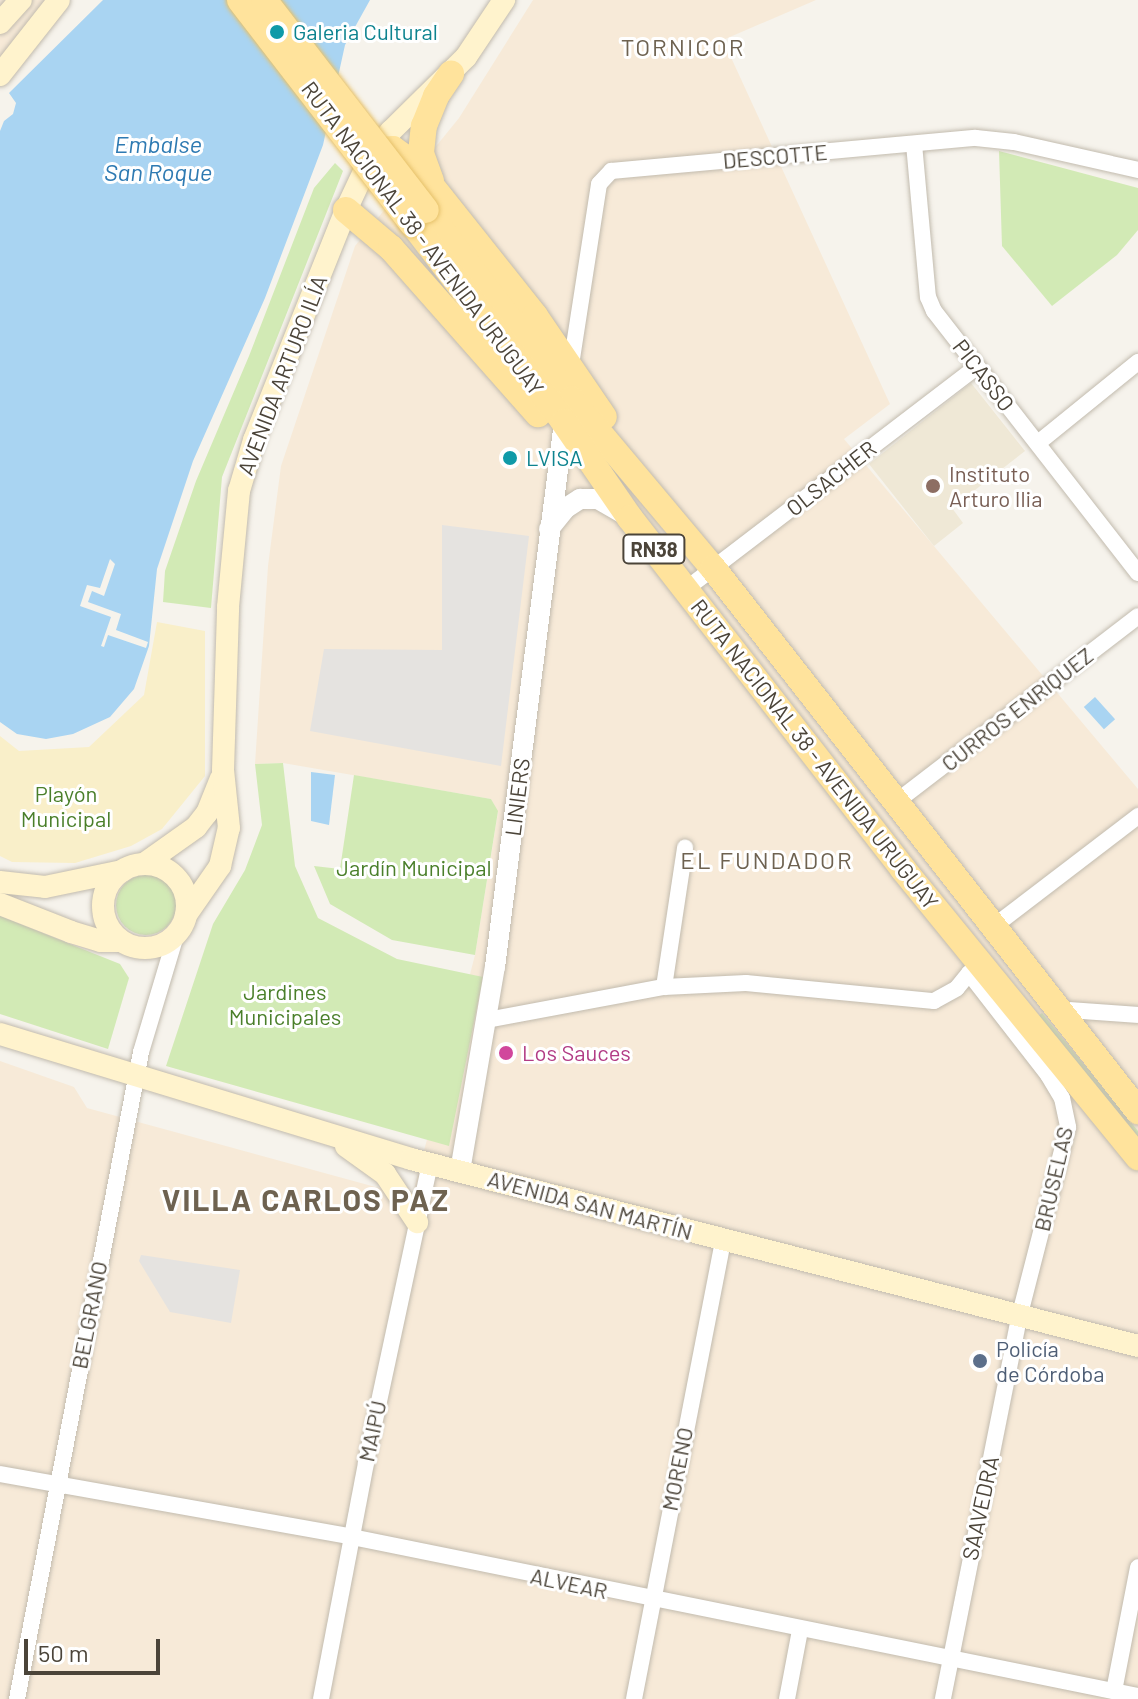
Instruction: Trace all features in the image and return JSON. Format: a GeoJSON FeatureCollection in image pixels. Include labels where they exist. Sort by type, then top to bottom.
{"type":"FeatureCollection","features":[{"type":"Feature","properties":{"kind":"main road"},"geometry":{"type":"LineString","coordinates":[[0,23],[21,0]]}},
{"type":"Feature","properties":{"kind":"main road"},"geometry":{"type":"LineString","coordinates":[[0,75],[59,0]]}},
{"type":"Feature","properties":{"kind":"main road","name":"RUTA NACIONAL 38 - AVENIDA URUGUAY"},"geometry":{"type":"LineString","coordinates":[[240,0],[427,211],[562,432],[903,869],[1138,1157]]}},
{"type":"Feature","properties":{"kind":"main road","name":"RUTA NACIONAL 38 - AVENIDA URUGUAY"},"geometry":{"type":"LineString","coordinates":[[264,0],[571,399],[713,568],[1138,1111]]}},
{"type":"Feature","properties":{"kind":"main road"},"geometry":{"type":"LineString","coordinates":[[427,211],[428,176],[421,153],[428,112],[504,0]]}},
{"type":"Feature","properties":{"kind":"main road","name":"AVENIDA ARTURO ILÍA"},"geometry":{"type":"LineString","coordinates":[[223,762],[228,607],[239,491],[254,440],[346,210],[376,150],[406,116],[451,74]]}},
{"type":"Feature","properties":{"kind":"main road"},"geometry":{"type":"LineString","coordinates":[[376,150],[386,148],[401,153],[427,211],[571,365],[655,497]]}},
{"type":"Feature","properties":{"kind":"main road"},"geometry":{"type":"LineString","coordinates":[[346,210],[391,248],[562,432]]}},
{"type":"Feature","properties":{"kind":"main road"},"geometry":{"type":"LineString","coordinates":[[775,703],[817,731],[874,805],[882,810],[896,802]]}},
{"type":"Feature","properties":{"kind":"main road"},"geometry":{"type":"LineString","coordinates":[[0,882],[45,887],[144,864],[196,827],[216,795],[223,762]]}},
{"type":"Feature","properties":{"kind":"main road"},"geometry":{"type":"LineString","coordinates":[[0,904],[101,941],[121,941],[144,948],[156,947],[176,935],[220,866],[225,848],[229,828],[223,762]]}},
{"type":"Feature","properties":{"kind":"main road"},"geometry":{"type":"LineString","coordinates":[[144,864],[157,866],[178,879],[187,902],[186,915]]}},
{"type":"Feature","properties":{"kind":"main road"},"geometry":{"type":"LineString","coordinates":[[903,869],[904,883],[969,973]]}},
{"type":"Feature","properties":{"kind":"main road"},"geometry":{"type":"LineString","coordinates":[[121,941],[111,931],[103,906],[105,892],[122,871]]}},
{"type":"Feature","properties":{"kind":"main road"},"geometry":{"type":"LineString","coordinates":[[932,903],[972,929],[1026,996],[1056,1009]]}},
{"type":"Feature","properties":{"kind":"main road","name":"AVENIDA SAN MARTÍN"},"geometry":{"type":"LineString","coordinates":[[0,1034],[430,1164],[1019,1318],[1138,1346]]}},
{"type":"Feature","properties":{"kind":"main road"},"geometry":{"type":"LineString","coordinates":[[325,1132],[385,1174],[417,1222]]}},
{"type":"Feature","properties":{"kind":"street","name":"DESCOTTE"},"geometry":{"type":"LineString","coordinates":[[571,365],[599,184],[606,173],[976,138],[1014,142],[1138,170]]}},
{"type":"Feature","properties":{"kind":"street","name":"PICASSO"},"geometry":{"type":"LineString","coordinates":[[914,144],[928,297],[934,311],[1138,573]]}},
{"type":"Feature","properties":{"kind":"street"},"geometry":{"type":"LineString","coordinates":[[1038,443],[1138,362]]}},
{"type":"Feature","properties":{"kind":"street","name":"OLSACHER"},"geometry":{"type":"LineString","coordinates":[[686,589],[976,367]]}},
{"type":"Feature","properties":{"kind":"street","name":"LINIERS"},"geometry":{"type":"LineString","coordinates":[[460,1171],[487,1020],[562,432]]}},
{"type":"Feature","properties":{"kind":"street"},"geometry":{"type":"LineString","coordinates":[[549,529],[566,508],[580,499],[598,499],[630,518]]}},
{"type":"Feature","properties":{"kind":"street","name":"CURROS ENRIQUEZ"},"geometry":{"type":"LineString","coordinates":[[896,802],[1138,616]]}},
{"type":"Feature","properties":{"kind":"street"},"geometry":{"type":"LineString","coordinates":[[993,927],[1138,816]]}},
{"type":"Feature","properties":{"kind":"street"},"geometry":{"type":"LineString","coordinates":[[664,987],[685,848]]}},
{"type":"Feature","properties":{"kind":"street","name":"BELGRANO"},"geometry":{"type":"LineString","coordinates":[[17,1699],[136,1077],[176,935]]}},
{"type":"Feature","properties":{"kind":"street"},"geometry":{"type":"LineString","coordinates":[[487,1020],[664,987],[746,983],[934,1001],[957,988],[969,973]]}},
{"type":"Feature","properties":{"kind":"street","name":"BRUSELAS"},"geometry":{"type":"LineString","coordinates":[[969,973],[1048,1075],[1067,1110],[1068,1127],[1019,1318]]}},
{"type":"Feature","properties":{"kind":"street"},"geometry":{"type":"LineString","coordinates":[[1056,1009],[1138,1015]]}},
{"type":"Feature","properties":{"kind":"street","name":"MAIPÚ"},"geometry":{"type":"LineString","coordinates":[[321,1699],[430,1164]]}},
{"type":"Feature","properties":{"kind":"street","name":"MORENO"},"geometry":{"type":"LineString","coordinates":[[634,1699],[723,1239]]}},
{"type":"Feature","properties":{"kind":"street","name":"SAAVEDRA"},"geometry":{"type":"LineString","coordinates":[[943,1699],[1019,1318]]}},
{"type":"Feature","properties":{"kind":"street","name":"ALVEAR"},"geometry":{"type":"LineString","coordinates":[[0,1474],[352,1537],[1138,1696]]}},
{"type":"Feature","properties":{"kind":"street"},"geometry":{"type":"LineString","coordinates":[[1114,1691],[1138,1567]]}},
{"type":"Feature","properties":{"kind":"street"},"geometry":{"type":"LineString","coordinates":[[787,1699],[800,1630]]}},
{"type":"Feature","properties":{"kind":"shaded area"},"geometry":{"type":"Polygon","coordinates":[[[0,0],[59,0],[0,75],[0,0]]]}},
{"type":"Feature","properties":{"kind":"shaded area"},"geometry":{"type":"Polygon","coordinates":[[[533,0],[816,0],[723,40],[890,404],[844,439],[1138,789],[1138,1699],[0,1699],[0,1061],[74,1087],[87,1108],[412,1197],[475,955],[498,812],[491,799],[283,763],[255,764],[268,566],[281,466],[355,246],[459,118],[533,0]]]}},
{"type":"Feature","properties":{"kind":"shaded area","name":"Instituto Arturo Ilia"},"geometry":{"type":"Polygon","coordinates":[[[971,383],[1025,451],[952,508],[963,523],[934,546],[869,464],[971,383]]]}},
{"type":"Feature","properties":{"kind":"shaded area"},"geometry":{"type":"Polygon","coordinates":[[[442,525],[529,536],[501,766],[310,731],[324,649],[442,650],[442,525]]]}},
{"type":"Feature","properties":{"kind":"shaded area"},"geometry":{"type":"Polygon","coordinates":[[[141,1255],[240,1270],[231,1323],[170,1312],[139,1261],[141,1255]]]}},
{"type":"Feature","properties":{"kind":"green space"},"geometry":{"type":"Polygon","coordinates":[[[999,151],[1138,188],[1138,230],[1117,255],[1052,306],[1002,246],[999,151]]]}},
{"type":"Feature","properties":{"kind":"green space"},"geometry":{"type":"Polygon","coordinates":[[[335,163],[343,171],[222,477],[211,608],[163,602],[165,571],[196,481],[249,356],[314,188],[335,163]]]}},
{"type":"Feature","properties":{"kind":"green space","name":"Jardines Municipales"},"geometry":{"type":"Polygon","coordinates":[[[283,763],[295,866],[318,918],[397,959],[483,977],[449,1146],[166,1066],[213,924],[245,870],[262,825],[255,764],[283,763]]]}},
{"type":"Feature","properties":{"kind":"green space","name":"Jardín Municipal"},"geometry":{"type":"Polygon","coordinates":[[[354,775],[491,799],[498,811],[475,955],[392,940],[330,904],[314,866],[340,869],[354,775]]]}},
{"type":"Feature","properties":{"kind":"green space"},"geometry":{"type":"Polygon","coordinates":[[[146,875],[168,883],[176,905],[168,927],[146,935],[124,927],[116,905],[124,883],[146,875]]]}},
{"type":"Feature","properties":{"kind":"green space"},"geometry":{"type":"Polygon","coordinates":[[[0,916],[120,964],[129,978],[108,1049],[0,1014],[0,916]]]}},
{"type":"Feature","properties":{"kind":"green space"},"geometry":{"type":"Polygon","coordinates":[[[1042,1013],[1138,1131],[1138,1145],[1037,1017],[1042,1013]]]}},
{"type":"Feature","properties":{"kind":"sand","name":"Playón Municipal"},"geometry":{"type":"Polygon","coordinates":[[[157,622],[205,631],[205,776],[162,829],[131,846],[75,863],[12,862],[0,856],[0,736],[19,751],[89,747],[144,695],[157,622]]]}},
{"type":"Feature","properties":{"kind":"water","name":"Embalse San Roque"},"geometry":{"type":"Polygon","coordinates":[[[103,0],[370,0],[345,45],[323,145],[265,298],[193,461],[157,569],[149,646],[134,689],[110,717],[73,734],[46,739],[17,734],[0,722],[0,131],[4,121],[13,114],[16,103],[9,93],[103,0]]]}},
{"type":"Feature","properties":{"kind":"water"},"geometry":{"type":"Polygon","coordinates":[[[1095,697],[1115,719],[1104,729],[1084,707],[1095,697]]]}},
{"type":"Feature","properties":{"kind":"water"},"geometry":{"type":"Polygon","coordinates":[[[311,772],[335,775],[329,825],[311,821],[311,772]]]}},
{"type":"Feature","properties":{"kind":"pier"},"geometry":{"type":"Polygon","coordinates":[[[110,559],[115,564],[104,596],[92,591],[88,602],[121,614],[116,630],[148,642],[146,648],[108,635],[104,647],[101,646],[111,617],[80,606],[87,585],[100,588],[110,559]]]}},
{"type":"Feature","properties":{"kind":"place","name":"Galeria Cultural"},"geometry":{"type":"Point","coordinates":[277,32]}},
{"type":"Feature","properties":{"kind":"place","name":"LVISA"},"geometry":{"type":"Point","coordinates":[510,458]}},
{"type":"Feature","properties":{"kind":"place","name":"Instituto Arturo Ilia"},"geometry":{"type":"Point","coordinates":[933,486]}},
{"type":"Feature","properties":{"kind":"place","name":"Los Sauces"},"geometry":{"type":"Point","coordinates":[506,1053]}},
{"type":"Feature","properties":{"kind":"place","name":"Policía de Córdoba"},"geometry":{"type":"Point","coordinates":[980,1361]}},
{"type":"Feature","properties":{"kind":"district","name":"TORNICOR"},"geometry":{"type":"Point","coordinates":[683,47]}},
{"type":"Feature","properties":{"kind":"district","name":"EL FUNDADOR"},"geometry":{"type":"Point","coordinates":[767,860]}},
{"type":"Feature","properties":{"kind":"district","name":"VILLA CARLOS PAZ"},"geometry":{"type":"Point","coordinates":[306,1199]}}]}
